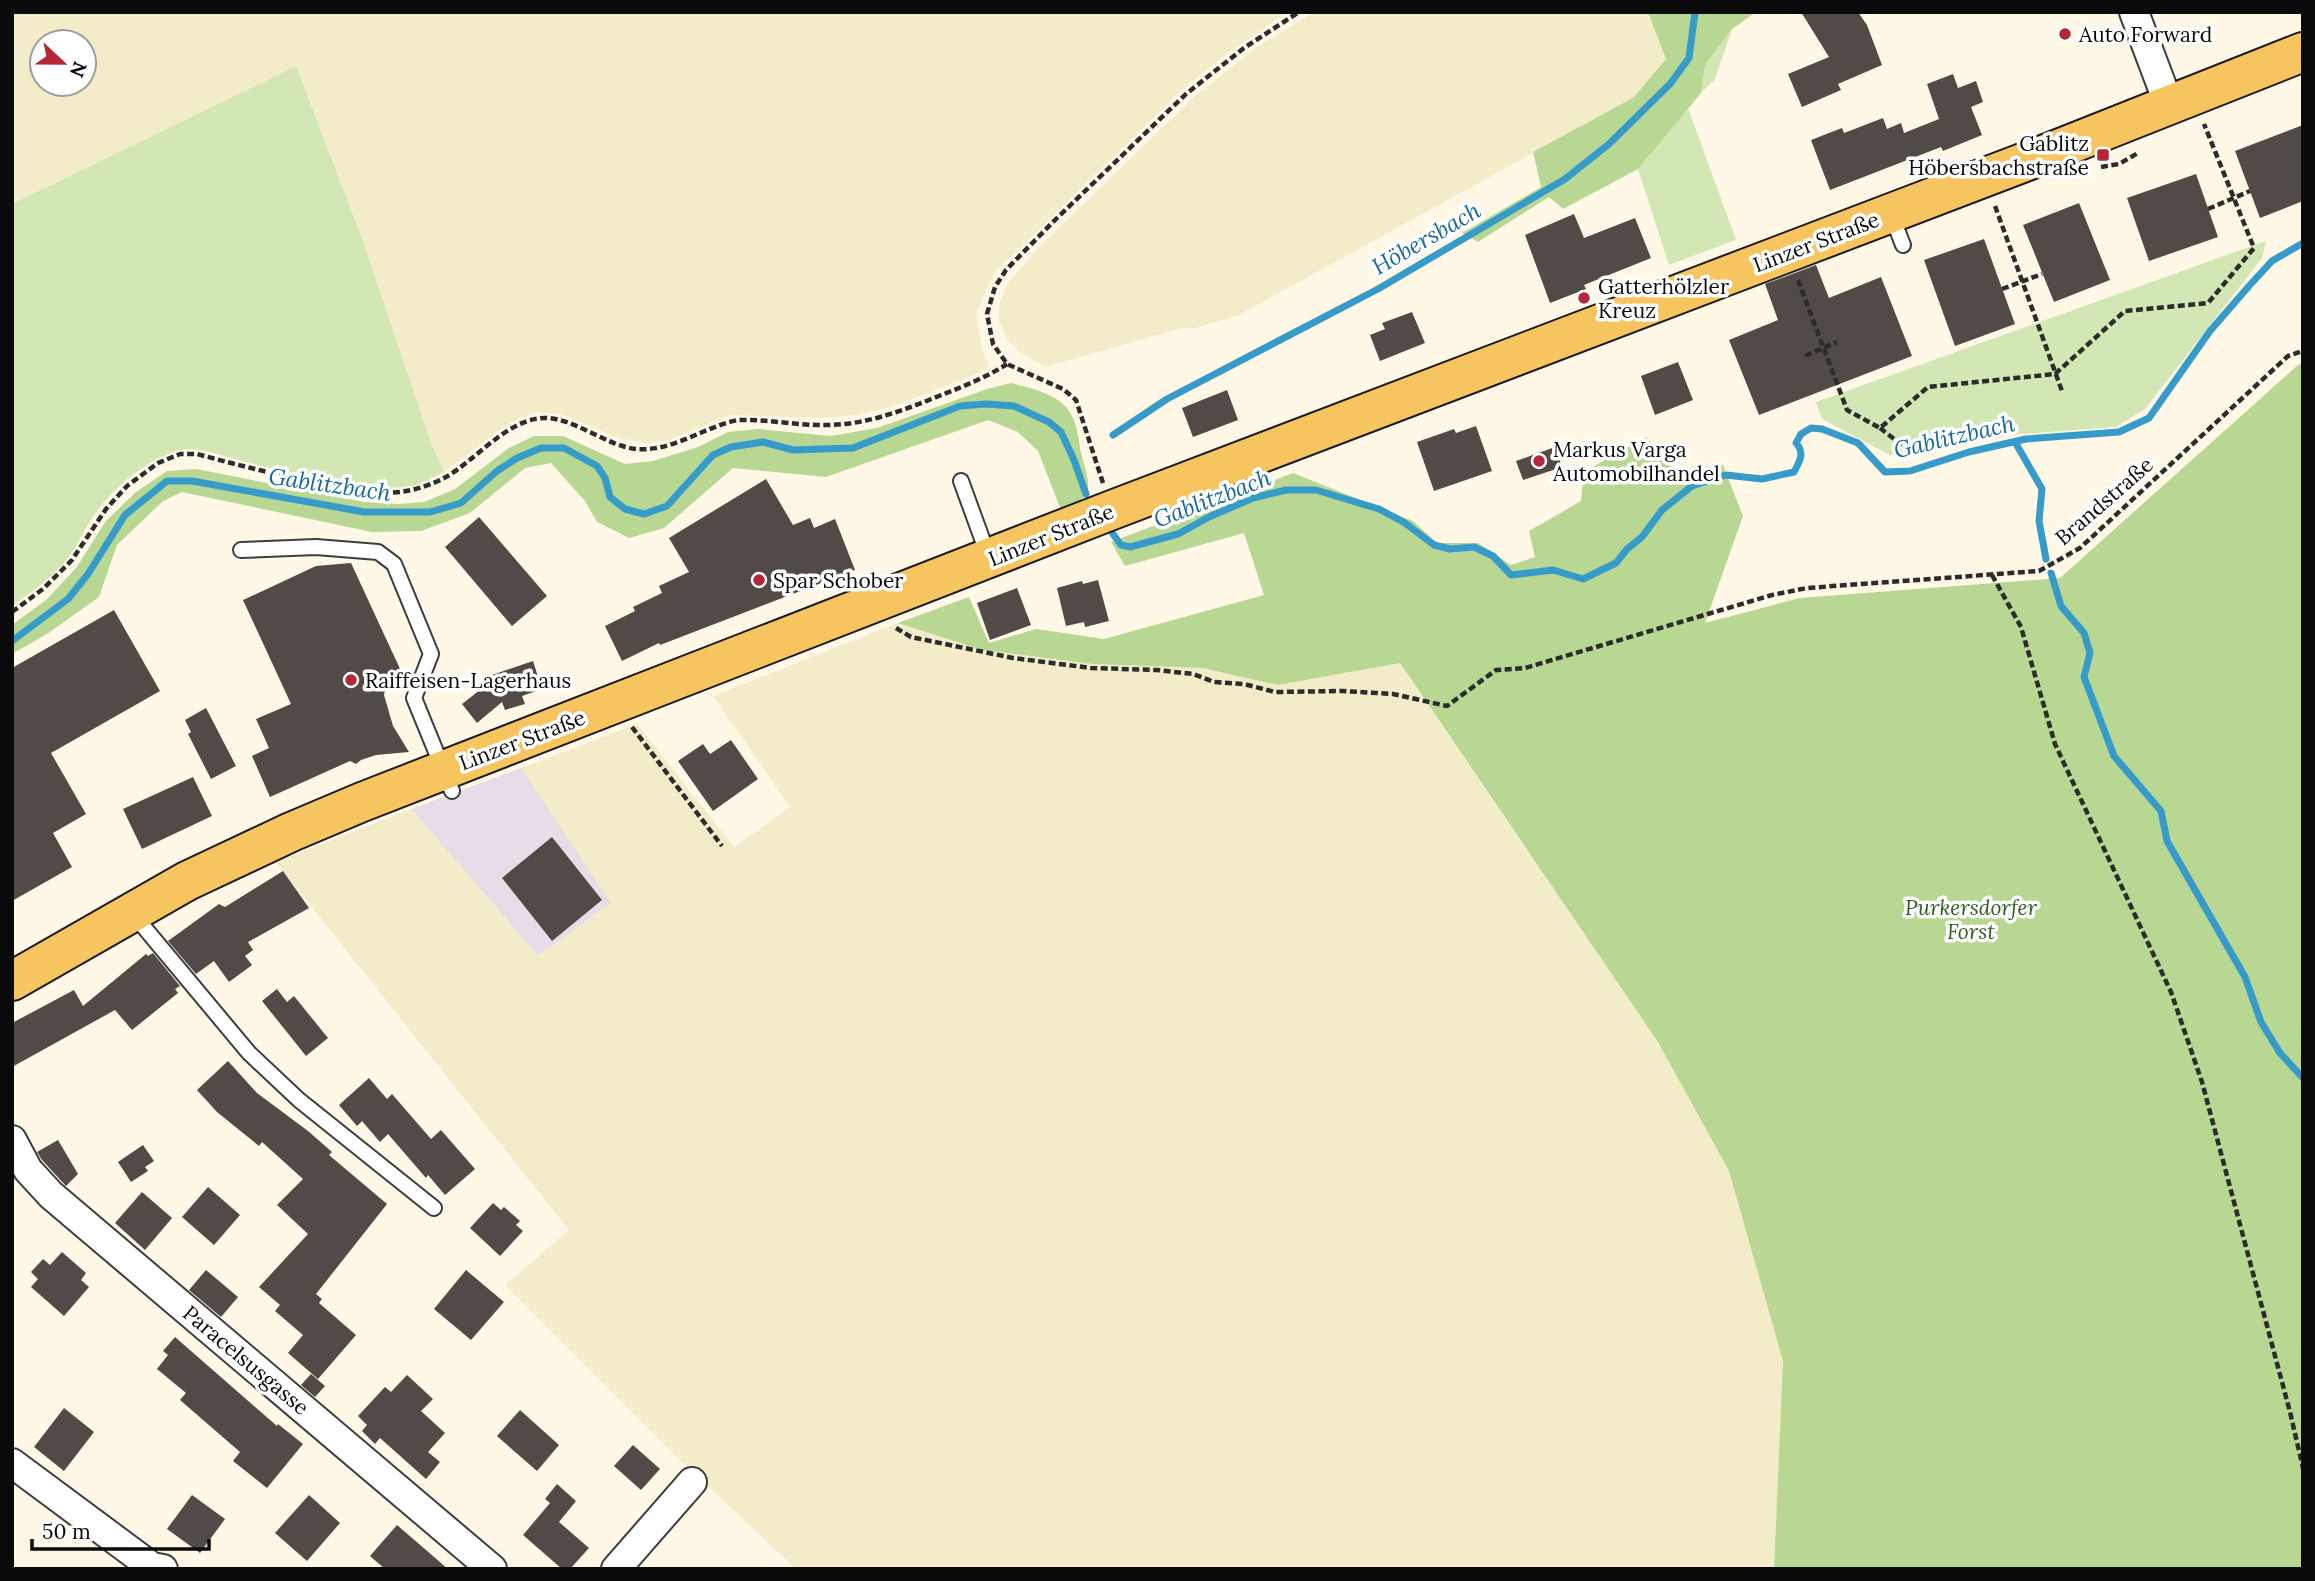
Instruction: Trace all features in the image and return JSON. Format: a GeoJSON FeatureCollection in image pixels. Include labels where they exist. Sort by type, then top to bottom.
{"type":"FeatureCollection","features":[{"type":"Feature","properties":{"kind":"main road","name":"Linzer Straße"},"geometry":{"type":"LineString","coordinates":[[12,981],[127,904],[187,881],[291,832],[448,781],[615,704],[1112,510],[1897,229],[2186,111],[2303,52]]}},
{"type":"Feature","properties":{"kind":"street"},"geometry":{"type":"LineString","coordinates":[[2134,12],[2186,111]]}},
{"type":"Feature","properties":{"kind":"street","name":"Paracelsusgasse"},"geometry":{"type":"LineString","coordinates":[[12,1140],[28,1170],[51,1195],[492,1569]]}},
{"type":"Feature","properties":{"kind":"street"},"geometry":{"type":"LineString","coordinates":[[12,1464],[155,1568]]}},
{"type":"Feature","properties":{"kind":"street"},"geometry":{"type":"LineString","coordinates":[[616,1569],[692,1482]]}},
{"type":"Feature","properties":{"kind":"lane"},"geometry":{"type":"LineString","coordinates":[[961,481],[989,559]]}},
{"type":"Feature","properties":{"kind":"lane"},"geometry":{"type":"LineString","coordinates":[[241,550],[316,547],[378,552],[394,564],[431,654],[414,698],[448,781]]}},
{"type":"Feature","properties":{"kind":"lane"},"geometry":{"type":"LineString","coordinates":[[127,904],[249,1053],[299,1100],[434,1208]]}},
{"type":"Feature","properties":{"kind":"path"},"geometry":{"type":"LineString","coordinates":[[1112,510],[1076,400],[1063,389],[1007,364],[993,344],[987,314],[995,287],[1006,270],[1056,219],[1186,94],[1299,12]]}},
{"type":"Feature","properties":{"kind":"path"},"geometry":{"type":"LineString","coordinates":[[1880,428],[1928,387],[2055,374],[2125,311],[2208,303],[2254,248],[2234,198],[2186,111]]}},
{"type":"Feature","properties":{"kind":"path"},"geometry":{"type":"LineString","coordinates":[[2208,209],[2250,191]]}},
{"type":"Feature","properties":{"kind":"path"},"geometry":{"type":"LineString","coordinates":[[1995,204],[2062,391]]}},
{"type":"Feature","properties":{"kind":"path"},"geometry":{"type":"LineString","coordinates":[[2002,289],[2042,274]]}},
{"type":"Feature","properties":{"kind":"path"},"geometry":{"type":"LineString","coordinates":[[1797,278],[1847,410],[1880,428],[1907,449]]}},
{"type":"Feature","properties":{"kind":"path"},"geometry":{"type":"LineString","coordinates":[[1805,356],[1837,342]]}},
{"type":"Feature","properties":{"kind":"path","name":"Brandstraße"},"geometry":{"type":"LineString","coordinates":[[861,609],[911,637],[1013,658],[1091,668],[1193,674],[1214,682],[1244,684],[1275,692],[1343,691],[1393,694],[1447,706],[1496,670],[1525,667],[1622,641],[1772,595],[1807,588],[2039,571],[2080,548],[2288,356],[2303,351]]}},
{"type":"Feature","properties":{"kind":"path"},"geometry":{"type":"LineString","coordinates":[[12,612],[43,589],[72,560],[106,509],[127,486],[158,463],[180,454],[197,454],[315,483],[367,490],[407,491],[444,478],[505,432],[527,422],[546,418],[587,430],[621,446],[635,449],[668,446],[738,420],[831,425],[868,421],[957,390],[1007,364]]}},
{"type":"Feature","properties":{"kind":"path"},"geometry":{"type":"LineString","coordinates":[[1992,575],[2021,626],[2055,744],[2171,992],[2202,1082],[2303,1468]]}},
{"type":"Feature","properties":{"kind":"path"},"geometry":{"type":"LineString","coordinates":[[615,704],[722,846]]}},
{"type":"Feature","properties":{"kind":"shaded area"},"geometry":{"type":"Polygon","coordinates":[[[12,12],[1287,12],[1224,56],[1183,89],[994,273],[976,314],[982,349],[989,366],[979,373],[892,407],[857,415],[818,418],[730,415],[669,440],[647,443],[618,438],[561,414],[537,412],[519,418],[499,430],[444,472],[431,443],[363,241],[296,66],[12,204],[12,12]]]}},
{"type":"Feature","properties":{"kind":"shaded area"},"geometry":{"type":"Polygon","coordinates":[[[1315,12],[1648,12],[1666,59],[1633,98],[1239,315],[1196,328],[1182,328],[1045,367],[1020,352],[1007,339],[999,322],[999,304],[1007,285],[1037,249],[1195,96],[1258,46],[1315,12]]]}},
{"type":"Feature","properties":{"kind":"shaded area"},"geometry":{"type":"Polygon","coordinates":[[[898,623],[982,650],[1092,664],[1202,668],[1278,685],[1399,663],[1658,1042],[1729,1171],[1783,1361],[1774,1569],[796,1569],[681,1461],[505,1285],[569,1230],[276,862],[411,809],[538,956],[611,903],[521,768],[637,724],[734,847],[790,807],[713,696],[898,623]]]}},
{"type":"Feature","properties":{"kind":"shaded area"},"geometry":{"type":"Polygon","coordinates":[[[521,768],[611,903],[538,956],[411,809],[521,768]]]}},
{"type":"Feature","properties":{"kind":"green space"},"geometry":{"type":"Polygon","coordinates":[[[1648,12],[1756,12],[1732,29],[1705,65],[1701,93],[1638,169],[1563,209],[1549,197],[1478,242],[1462,233],[1541,187],[1533,152],[1633,98],[1666,59],[1648,12]]]}},
{"type":"Feature","properties":{"kind":"green space"},"geometry":{"type":"Polygon","coordinates":[[[1732,29],[1715,79],[1701,93],[1705,65],[1732,29]]]}},
{"type":"Feature","properties":{"kind":"green space"},"geometry":{"type":"Polygon","coordinates":[[[296,66],[363,241],[431,443],[444,472],[410,486],[373,487],[303,475],[206,451],[179,450],[148,464],[117,488],[100,507],[62,565],[12,606],[12,204],[296,66]]]}},
{"type":"Feature","properties":{"kind":"green space"},"geometry":{"type":"Polygon","coordinates":[[[1688,108],[1736,240],[1669,265],[1638,169],[1688,108]]]}},
{"type":"Feature","properties":{"kind":"green space"},"geometry":{"type":"Polygon","coordinates":[[[2266,241],[2262,258],[2145,409],[2116,427],[2007,435],[1890,455],[1822,419],[1816,402],[2266,241]]]}},
{"type":"Feature","properties":{"kind":"green space","name":"Purkersdorfer Forst"},"geometry":{"type":"Polygon","coordinates":[[[2303,363],[2303,1569],[1774,1569],[1783,1361],[1729,1171],[1658,1042],[1400,663],[1278,685],[1202,668],[1092,664],[982,650],[898,623],[969,597],[989,643],[1036,629],[1104,639],[1264,595],[1244,533],[1125,566],[1111,542],[1293,473],[1413,521],[1437,543],[1478,543],[1511,565],[1535,557],[1529,531],[1581,501],[1584,472],[1646,437],[1675,470],[1723,465],[1743,516],[1705,623],[1800,598],[2060,578],[2303,363]]]}},
{"type":"Feature","properties":{"kind":"green space"},"geometry":{"type":"Polygon","coordinates":[[[1011,383],[1054,398],[1066,407],[1072,416],[1088,485],[1087,492],[1074,505],[1061,510],[1038,451],[1018,432],[988,420],[826,477],[733,468],[664,528],[629,538],[597,522],[585,501],[551,463],[525,468],[470,513],[421,531],[372,532],[182,492],[163,501],[117,545],[99,597],[47,634],[12,654],[12,625],[46,600],[76,568],[106,521],[136,492],[167,471],[196,469],[364,502],[424,502],[455,489],[509,448],[534,436],[563,436],[625,464],[653,461],[698,447],[728,432],[758,429],[831,436],[877,428],[1011,383]]]}},
{"type":"Feature","properties":{"kind":"building"},"geometry":{"type":"Polygon","coordinates":[[[1801,12],[1858,12],[1867,25],[1882,65],[1838,84],[1841,90],[1802,107],[1788,74],[1829,57],[1801,12]]]}},
{"type":"Feature","properties":{"kind":"building"},"geometry":{"type":"Polygon","coordinates":[[[1953,74],[1958,88],[1976,81],[1983,102],[1971,107],[1982,135],[1943,151],[1941,147],[1830,190],[1811,140],[1842,128],[1844,133],[1883,118],[1887,129],[1901,123],[1904,133],[1939,119],[1927,84],[1953,74]]]}},
{"type":"Feature","properties":{"kind":"building"},"geometry":{"type":"Polygon","coordinates":[[[2303,125],[2303,201],[2260,218],[2235,151],[2303,125]]]}},
{"type":"Feature","properties":{"kind":"building"},"geometry":{"type":"Polygon","coordinates":[[[2196,174],[2218,237],[2149,261],[2127,198],[2196,174]]]}},
{"type":"Feature","properties":{"kind":"building"},"geometry":{"type":"Polygon","coordinates":[[[2079,203],[2110,280],[2054,302],[2023,225],[2079,203]]]}},
{"type":"Feature","properties":{"kind":"building"},"geometry":{"type":"Polygon","coordinates":[[[1574,214],[1584,238],[1635,218],[1651,258],[1584,285],[1586,289],[1550,303],[1525,235],[1574,214]]]}},
{"type":"Feature","properties":{"kind":"building"},"geometry":{"type":"Polygon","coordinates":[[[1984,239],[2015,324],[1955,346],[1924,260],[1984,239]]]}},
{"type":"Feature","properties":{"kind":"building"},"geometry":{"type":"Polygon","coordinates":[[[1816,265],[1829,298],[1881,277],[1912,356],[1759,415],[1729,340],[1778,320],[1765,284],[1816,265]]]}},
{"type":"Feature","properties":{"kind":"building"},"geometry":{"type":"Polygon","coordinates":[[[1412,312],[1425,343],[1380,361],[1370,335],[1385,329],[1382,323],[1412,312]]]}},
{"type":"Feature","properties":{"kind":"building"},"geometry":{"type":"Polygon","coordinates":[[[1678,362],[1693,400],[1655,415],[1641,376],[1678,362]]]}},
{"type":"Feature","properties":{"kind":"building"},"geometry":{"type":"Polygon","coordinates":[[[1227,390],[1238,420],[1193,437],[1182,408],[1227,390]]]}},
{"type":"Feature","properties":{"kind":"building"},"geometry":{"type":"Polygon","coordinates":[[[1476,426],[1492,471],[1434,491],[1417,442],[1454,429],[1456,433],[1476,426]]]}},
{"type":"Feature","properties":{"kind":"building"},"geometry":{"type":"Polygon","coordinates":[[[1555,447],[1562,467],[1523,480],[1516,461],[1555,447]]]}},
{"type":"Feature","properties":{"kind":"building","name":"Spar Schober"},"geometry":{"type":"Polygon","coordinates":[[[766,479],[793,525],[810,518],[814,528],[835,519],[855,570],[660,645],[659,643],[622,661],[605,626],[635,611],[633,607],[662,593],[659,586],[689,572],[669,538],[766,479]]]}},
{"type":"Feature","properties":{"kind":"building"},"geometry":{"type":"Polygon","coordinates":[[[479,517],[547,596],[512,626],[445,547],[479,517]]]}},
{"type":"Feature","properties":{"kind":"building"},"geometry":{"type":"Polygon","coordinates":[[[351,563],[401,671],[388,677],[384,695],[393,726],[409,752],[376,755],[356,764],[350,761],[270,797],[252,756],[269,748],[256,719],[291,704],[243,600],[316,566],[351,563]]]}},
{"type":"Feature","properties":{"kind":"building"},"geometry":{"type":"Polygon","coordinates":[[[1098,580],[1109,621],[1085,627],[1084,622],[1066,626],[1057,588],[1098,580]]]}},
{"type":"Feature","properties":{"kind":"building"},"geometry":{"type":"Polygon","coordinates":[[[1017,588],[1031,625],[990,640],[977,603],[1017,588]]]}},
{"type":"Feature","properties":{"kind":"building"},"geometry":{"type":"Polygon","coordinates":[[[114,610],[160,691],[51,753],[86,814],[53,833],[72,867],[12,901],[12,668],[114,610]]]}},
{"type":"Feature","properties":{"kind":"building"},"geometry":{"type":"Polygon","coordinates":[[[533,661],[542,689],[522,696],[525,704],[505,710],[502,702],[477,723],[462,704],[494,679],[492,675],[533,661]]]}},
{"type":"Feature","properties":{"kind":"building"},"geometry":{"type":"Polygon","coordinates":[[[206,708],[236,766],[211,779],[188,734],[191,732],[185,720],[206,708]]]}},
{"type":"Feature","properties":{"kind":"building"},"geometry":{"type":"Polygon","coordinates":[[[731,740],[758,779],[713,811],[678,761],[703,744],[710,754],[731,740]]]}},
{"type":"Feature","properties":{"kind":"building"},"geometry":{"type":"Polygon","coordinates":[[[193,777],[212,816],[142,849],[123,809],[193,777]]]}},
{"type":"Feature","properties":{"kind":"building"},"geometry":{"type":"Polygon","coordinates":[[[552,837],[602,900],[552,941],[502,878],[552,837]]]}},
{"type":"Feature","properties":{"kind":"building"},"geometry":{"type":"Polygon","coordinates":[[[283,871],[309,908],[248,942],[253,950],[245,956],[252,965],[229,982],[214,961],[196,974],[168,941],[219,904],[225,907],[283,871]]]}},
{"type":"Feature","properties":{"kind":"building"},"geometry":{"type":"Polygon","coordinates":[[[153,953],[180,986],[175,989],[178,993],[132,1030],[115,1010],[12,1067],[12,1023],[74,990],[83,1006],[146,954],[148,956],[153,953]]]}},
{"type":"Feature","properties":{"kind":"building"},"geometry":{"type":"Polygon","coordinates":[[[277,989],[287,1002],[294,996],[328,1038],[306,1056],[262,1001],[277,989]]]}},
{"type":"Feature","properties":{"kind":"building"},"geometry":{"type":"Polygon","coordinates":[[[228,1061],[257,1093],[308,1131],[332,1152],[329,1155],[387,1204],[316,1294],[322,1299],[319,1303],[356,1335],[318,1379],[288,1353],[303,1335],[275,1311],[280,1305],[259,1287],[308,1234],[277,1205],[303,1179],[262,1142],[259,1146],[217,1112],[197,1090],[228,1061]]]}},
{"type":"Feature","properties":{"kind":"building"},"geometry":{"type":"Polygon","coordinates":[[[369,1078],[387,1099],[392,1094],[431,1139],[441,1130],[475,1169],[445,1195],[428,1175],[426,1178],[388,1134],[380,1142],[362,1121],[357,1126],[339,1105],[369,1078]]]}},
{"type":"Feature","properties":{"kind":"building"},"geometry":{"type":"Polygon","coordinates":[[[58,1140],[78,1174],[66,1186],[37,1152],[58,1140]]]}},
{"type":"Feature","properties":{"kind":"building"},"geometry":{"type":"Polygon","coordinates":[[[143,1145],[154,1161],[145,1167],[148,1171],[131,1182],[118,1162],[143,1145]]]}},
{"type":"Feature","properties":{"kind":"building"},"geometry":{"type":"Polygon","coordinates":[[[208,1187],[240,1215],[214,1245],[182,1217],[208,1187]]]}},
{"type":"Feature","properties":{"kind":"building"},"geometry":{"type":"Polygon","coordinates":[[[142,1192],[172,1218],[145,1250],[115,1223],[142,1192]]]}},
{"type":"Feature","properties":{"kind":"building"},"geometry":{"type":"Polygon","coordinates":[[[493,1203],[501,1210],[504,1207],[520,1221],[516,1225],[523,1231],[500,1256],[470,1228],[493,1203]]]}},
{"type":"Feature","properties":{"kind":"building"},"geometry":{"type":"Polygon","coordinates":[[[62,1252],[86,1273],[81,1280],[89,1287],[64,1316],[31,1287],[38,1279],[31,1272],[43,1259],[50,1265],[62,1252]]]}},
{"type":"Feature","properties":{"kind":"building"},"geometry":{"type":"Polygon","coordinates":[[[206,1270],[238,1297],[221,1317],[189,1290],[206,1270]]]}},
{"type":"Feature","properties":{"kind":"building"},"geometry":{"type":"Polygon","coordinates":[[[466,1270],[504,1302],[471,1340],[434,1309],[466,1270]]]}},
{"type":"Feature","properties":{"kind":"building"},"geometry":{"type":"Polygon","coordinates":[[[175,1337],[277,1426],[278,1424],[303,1444],[267,1488],[233,1461],[240,1452],[180,1400],[186,1393],[157,1369],[168,1355],[163,1351],[175,1337]]]}},
{"type":"Feature","properties":{"kind":"building"},"geometry":{"type":"Polygon","coordinates":[[[311,1374],[325,1386],[315,1397],[301,1385],[311,1374]]]}},
{"type":"Feature","properties":{"kind":"building"},"geometry":{"type":"Polygon","coordinates":[[[407,1375],[433,1399],[421,1411],[445,1433],[428,1452],[440,1462],[426,1479],[380,1438],[375,1444],[362,1431],[367,1425],[358,1416],[385,1387],[391,1392],[407,1375]]]}},
{"type":"Feature","properties":{"kind":"building"},"geometry":{"type":"Polygon","coordinates":[[[64,1408],[94,1432],[64,1471],[34,1447],[64,1408]]]}},
{"type":"Feature","properties":{"kind":"building"},"geometry":{"type":"Polygon","coordinates":[[[520,1410],[559,1445],[537,1471],[497,1436],[520,1410]]]}},
{"type":"Feature","properties":{"kind":"building"},"geometry":{"type":"Polygon","coordinates":[[[633,1445],[660,1469],[641,1490],[614,1466],[633,1445]]]}},
{"type":"Feature","properties":{"kind":"building"},"geometry":{"type":"Polygon","coordinates":[[[557,1484],[576,1501],[559,1522],[589,1548],[570,1569],[562,1569],[523,1535],[550,1503],[545,1499],[557,1484]]]}},
{"type":"Feature","properties":{"kind":"building"},"geometry":{"type":"Polygon","coordinates":[[[192,1495],[225,1519],[200,1553],[167,1529],[192,1495]]]}},
{"type":"Feature","properties":{"kind":"building"},"geometry":{"type":"Polygon","coordinates":[[[309,1495],[340,1523],[307,1561],[275,1533],[309,1495]]]}},
{"type":"Feature","properties":{"kind":"building"},"geometry":{"type":"Polygon","coordinates":[[[397,1525],[448,1569],[385,1569],[370,1556],[397,1525]]]}},
{"type":"Feature","properties":{"kind":"waterway","name":"Höbersbach"},"geometry":{"type":"LineString","coordinates":[[1113,435],[1167,399],[1378,289],[1565,179],[1609,144],[1670,84],[1689,58],[1695,12]]}},
{"type":"Feature","properties":{"kind":"waterway","name":"Gablitzbach"},"geometry":{"type":"LineString","coordinates":[[1113,534],[1121,545],[1130,547],[1178,534],[1253,498],[1286,490],[1316,490],[1379,509],[1405,523],[1434,545],[1450,549],[1474,547],[1493,556],[1511,575],[1553,570],[1583,579],[1616,563],[1627,549],[1642,537],[1662,510],[1692,486],[1726,475],[1762,479],[1794,472],[1801,454],[1796,443],[1801,434],[1811,428],[1822,429],[1858,443],[1885,472],[1910,471],[1969,452],[2026,439],[2119,432],[2149,418],[2210,331],[2249,286],[2272,261],[2303,243]]}},
{"type":"Feature","properties":{"kind":"waterway","name":"Gablitzbach"},"geometry":{"type":"LineString","coordinates":[[12,641],[68,599],[88,574],[125,515],[167,481],[192,481],[364,512],[430,512],[461,503],[497,471],[517,458],[541,448],[564,448],[597,466],[605,478],[610,497],[625,509],[644,514],[667,506],[713,455],[731,447],[763,442],[793,450],[853,448],[960,406],[986,404],[1014,406],[1049,422],[1061,432],[1086,494]]}},
{"type":"Feature","properties":{"kind":"waterway"},"geometry":{"type":"LineString","coordinates":[[2015,442],[2042,489],[2039,521],[2046,559]]}},
{"type":"Feature","properties":{"kind":"waterway"},"geometry":{"type":"LineString","coordinates":[[2051,573],[2061,606],[2084,633],[2090,653],[2084,677],[2114,756],[2161,811],[2167,841],[2245,977],[2261,1022],[2280,1053],[2303,1078]]}},
{"type":"Feature","properties":{"kind":"place","name":"Auto Forward"},"geometry":{"type":"Point","coordinates":[2065,34]}},
{"type":"Feature","properties":{"kind":"place","name":"Gablitz Höbersbachstraße"},"geometry":{"type":"Point","coordinates":[2103,155]}},
{"type":"Feature","properties":{"kind":"place","name":"Gatterhölzler Kreuz"},"geometry":{"type":"Point","coordinates":[1584,298]}},
{"type":"Feature","properties":{"kind":"place","name":"Markus Varga Automobilhandel"},"geometry":{"type":"Point","coordinates":[1539,461]}},
{"type":"Feature","properties":{"kind":"place","name":"Spar Schober"},"geometry":{"type":"Point","coordinates":[759,580]}},
{"type":"Feature","properties":{"kind":"place","name":"Raiffeisen-Lagerhaus"},"geometry":{"type":"Point","coordinates":[351,680]}}]}
